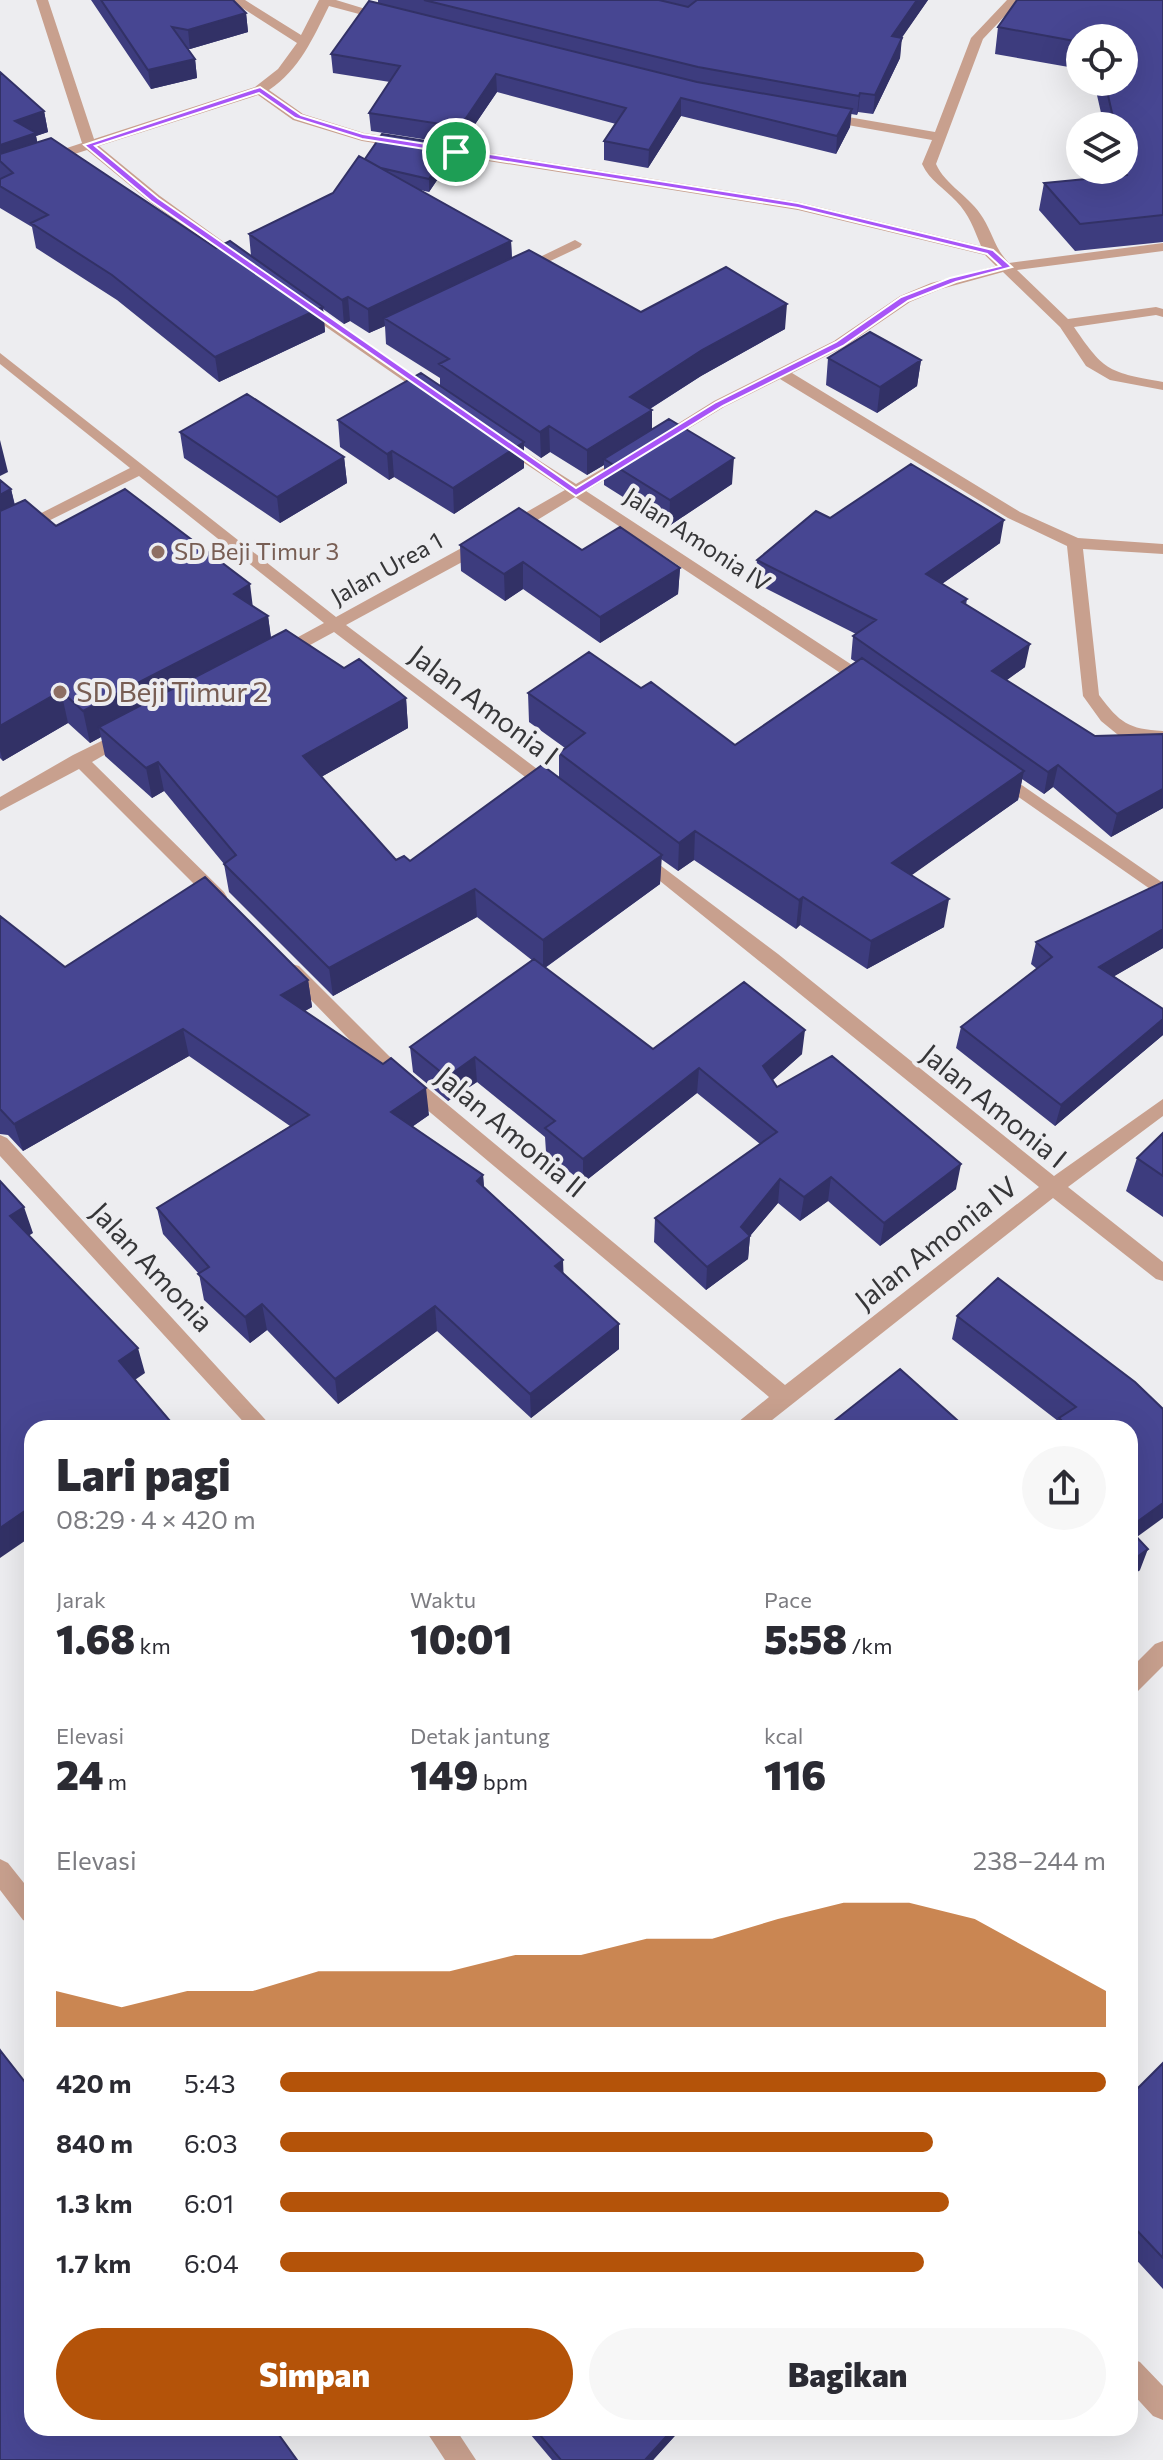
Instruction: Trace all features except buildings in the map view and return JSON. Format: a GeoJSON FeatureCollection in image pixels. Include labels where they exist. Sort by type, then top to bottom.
{"type":"FeatureCollection","features":[{"type":"Feature","properties":{"kind":"street"},"geometry":{"type":"LineString","coordinates":[[42,0],[89,145],[155,199],[252,267]]}},
{"type":"Feature","properties":{"kind":"street"},"geometry":{"type":"LineString","coordinates":[[236,0],[305,43]]}},
{"type":"Feature","properties":{"kind":"street"},"geometry":{"type":"LineString","coordinates":[[0,173],[260,90],[277,80],[305,43],[325,0],[402,21]]}},
{"type":"Feature","properties":{"kind":"street"},"geometry":{"type":"LineString","coordinates":[[990,252],[978,220],[961,198],[934,175],[929,164],[977,38],[1014,0]]}},
{"type":"Feature","properties":{"kind":"street"},"geometry":{"type":"LineString","coordinates":[[260,90],[298,117],[362,137],[798,206],[990,252],[1065,324],[1091,363],[1115,377],[1163,386]]}},
{"type":"Feature","properties":{"kind":"street"},"geometry":{"type":"LineString","coordinates":[[815,115],[940,137]]}},
{"type":"Feature","properties":{"kind":"street"},"geometry":{"type":"LineString","coordinates":[[503,278],[575,244]]}},
{"type":"Feature","properties":{"kind":"street","name":"Jalan Urea 1"},"geometry":{"type":"LineString","coordinates":[[269,660],[576,492],[719,404],[839,344],[905,299],[953,280],[1007,267],[1163,247]]}},
{"type":"Feature","properties":{"kind":"street"},"geometry":{"type":"LineString","coordinates":[[288,293],[368,342],[451,407]]}},
{"type":"Feature","properties":{"kind":"street"},"geometry":{"type":"LineString","coordinates":[[1065,324],[1161,311]]}},
{"type":"Feature","properties":{"kind":"street","name":"Jalan Amonia I"},"geometry":{"type":"LineString","coordinates":[[0,357],[336,625],[572,804]]}},
{"type":"Feature","properties":{"kind":"street"},"geometry":{"type":"LineString","coordinates":[[781,373],[1014,515],[1075,543],[1163,549]]}},
{"type":"Feature","properties":{"kind":"street","name":"Jalan Amonia IV"},"geometry":{"type":"LineString","coordinates":[[489,433],[882,693]]}},
{"type":"Feature","properties":{"kind":"street"},"geometry":{"type":"LineString","coordinates":[[0,540],[141,469]]}},
{"type":"Feature","properties":{"kind":"street"},"geometry":{"type":"LineString","coordinates":[[1075,543],[1091,696],[1107,717],[1129,735],[1163,737]]}},
{"type":"Feature","properties":{"kind":"street"},"geometry":{"type":"LineString","coordinates":[[0,805],[147,723]]}},
{"type":"Feature","properties":{"kind":"street"},"geometry":{"type":"LineString","coordinates":[[79,759],[236,916]]}},
{"type":"Feature","properties":{"kind":"street"},"geometry":{"type":"LineString","coordinates":[[984,766],[1163,892]]}},
{"type":"Feature","properties":{"kind":"street","name":"Jalan Amonia I"},"geometry":{"type":"LineString","coordinates":[[621,841],[733,926],[1052,1188],[1163,1273]]}},
{"type":"Feature","properties":{"kind":"street","name":"Jalan Amonia II"},"geometry":{"type":"LineString","coordinates":[[281,960],[382,1061],[784,1397]]}},
{"type":"Feature","properties":{"kind":"street","name":"Jalan Amonia IV"},"geometry":{"type":"LineString","coordinates":[[756,1420],[1052,1188],[1163,1106]]}},
{"type":"Feature","properties":{"kind":"street","name":"Jalan Amonia"},"geometry":{"type":"LineString","coordinates":[[0,1143],[255,1420]]}},
{"type":"Feature","properties":{"kind":"street"},"geometry":{"type":"LineString","coordinates":[[1138,1676],[1163,1651]]}},
{"type":"Feature","properties":{"kind":"street"},"geometry":{"type":"LineString","coordinates":[[0,1871],[24,1902]]}},
{"type":"Feature","properties":{"kind":"street"},"geometry":{"type":"LineString","coordinates":[[1138,2380],[1163,2406]]}},
{"type":"Feature","properties":{"kind":"street"},"geometry":{"type":"LineString","coordinates":[[444,2436],[462,2460]]}},
{"type":"Feature","properties":{"kind":"place","name":"SD Beji Timur 3"},"geometry":{"type":"Point","coordinates":[158,552]}},
{"type":"Feature","properties":{"kind":"place","name":"SD Beji Timur 2"},"geometry":{"type":"Point","coordinates":[60,692]}},
{"type":"Feature","properties":{"kind":"route"},"geometry":{"type":"LineString","coordinates":[[260,90],[298,117],[326,126],[362,137],[456,152],[798,206],[990,252],[1007,267],[953,280],[905,299],[839,344],[719,404],[576,492],[361,346],[155,199],[97,155],[89,145],[260,90]]}}]}
